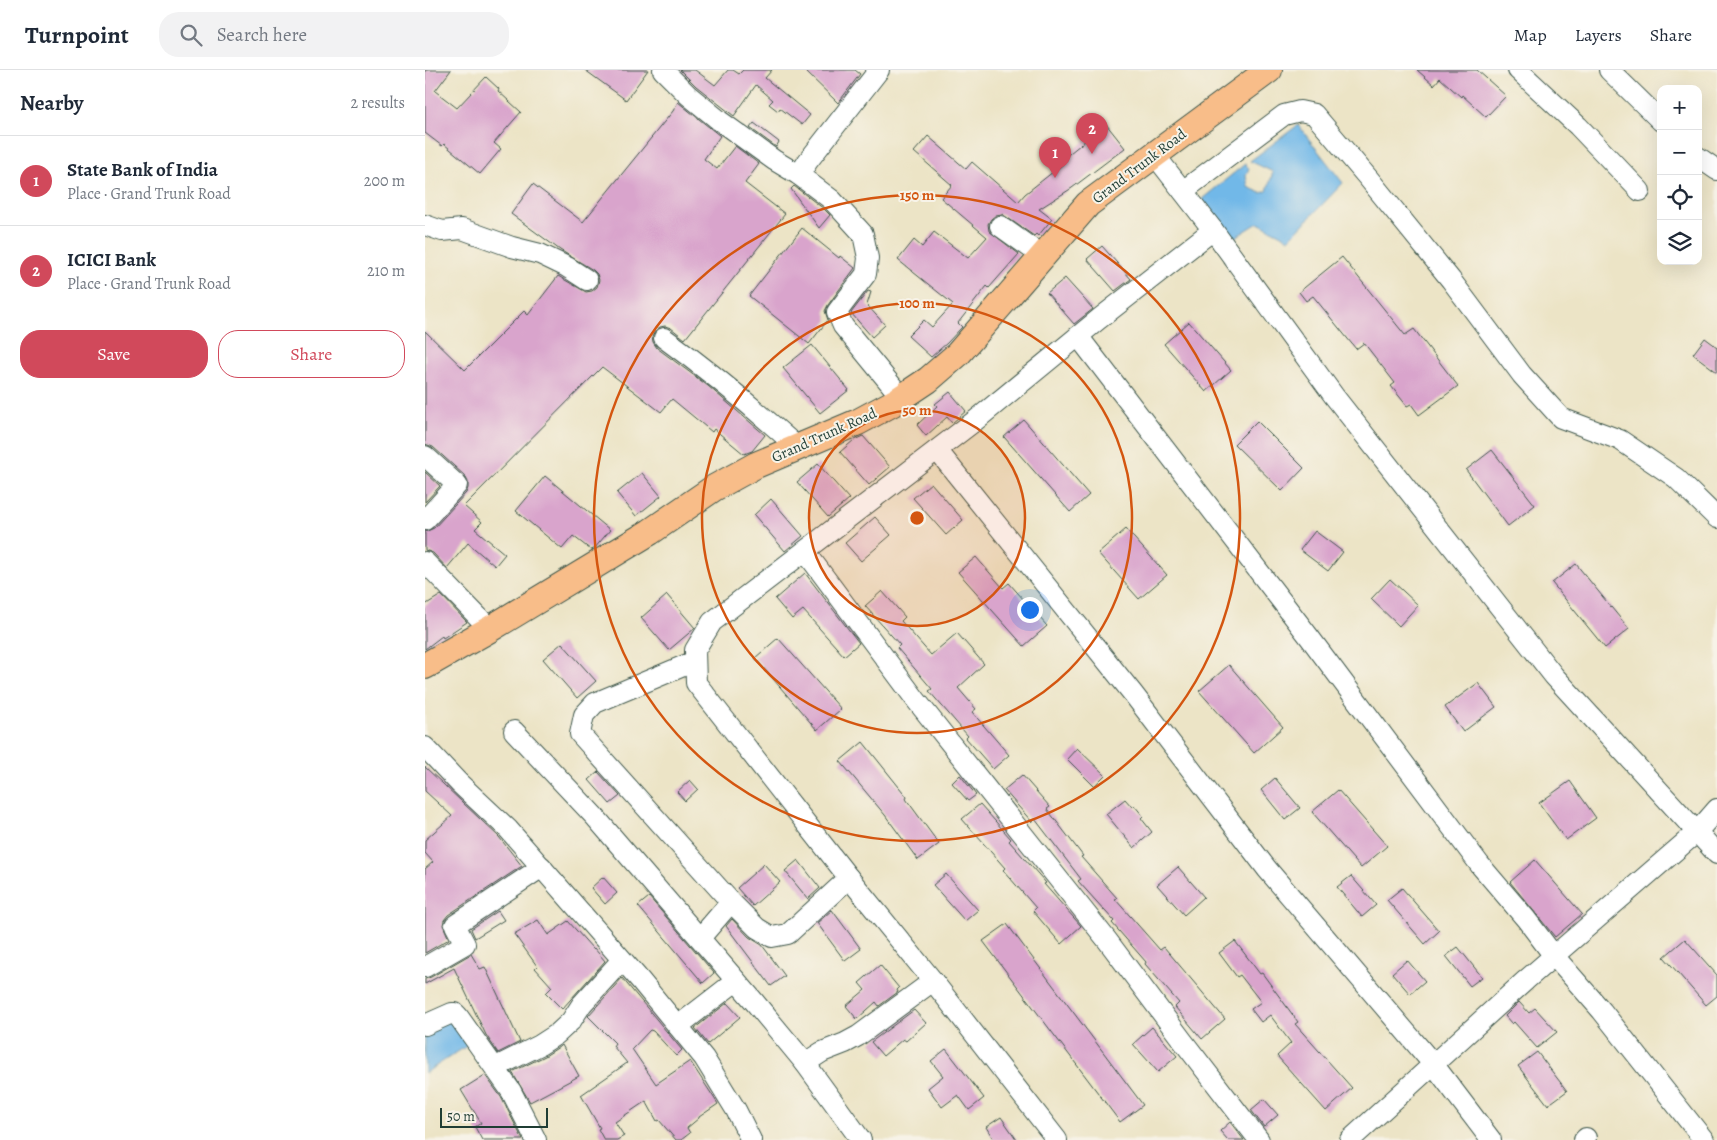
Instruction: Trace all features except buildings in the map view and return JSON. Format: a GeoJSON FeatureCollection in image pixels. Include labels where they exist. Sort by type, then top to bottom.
{"type":"FeatureCollection","features":[{"type":"Feature","properties":{"kind":"main road","name":"Grand Trunk Road"},"geometry":{"type":"LineString","coordinates":[[425,666],[490,630],[650,532],[714,488],[756,465],[858,422],[902,398],[929,380],[957,354],[1088,204],[1269,70]]}},
{"type":"Feature","properties":{"kind":"street"},"geometry":{"type":"LineString","coordinates":[[663,70],[688,95],[720,121],[832,200],[863,234],[868,258],[867,274],[837,312],[843,326],[902,398]]}},
{"type":"Feature","properties":{"kind":"street"},"geometry":{"type":"LineString","coordinates":[[799,175],[879,70]]}},
{"type":"Feature","properties":{"kind":"street"},"geometry":{"type":"LineString","coordinates":[[1519,70],[1578,126],[1640,191]]}},
{"type":"Feature","properties":{"kind":"street"},"geometry":{"type":"LineString","coordinates":[[1609,70],[1657,117]]}},
{"type":"Feature","properties":{"kind":"street"},"geometry":{"type":"LineString","coordinates":[[1183,191],[1284,116],[1300,111],[1314,114],[1444,272],[1522,375],[1561,418],[1620,440],[1676,478],[1714,508]]}},
{"type":"Feature","properties":{"kind":"street"},"geometry":{"type":"LineString","coordinates":[[1154,154],[1213,230],[1335,396],[1554,676],[1717,854]]}},
{"type":"Feature","properties":{"kind":"street"},"geometry":{"type":"LineString","coordinates":[[1702,160],[1717,170]]}},
{"type":"Feature","properties":{"kind":"street"},"geometry":{"type":"LineString","coordinates":[[425,225],[442,231],[462,229],[512,247],[540,254],[567,267],[587,280]]}},
{"type":"Feature","properties":{"kind":"street"},"geometry":{"type":"LineString","coordinates":[[1000,226],[1042,256]]}},
{"type":"Feature","properties":{"kind":"street"},"geometry":{"type":"LineString","coordinates":[[1057,1140],[696,683],[695,650],[713,622],[937,450],[1213,230]]}},
{"type":"Feature","properties":{"kind":"street"},"geometry":{"type":"LineString","coordinates":[[1078,336],[1299,623],[1480,865],[1526,919],[1554,956],[1603,1011],[1704,1140]]}},
{"type":"Feature","properties":{"kind":"street"},"geometry":{"type":"LineString","coordinates":[[664,338],[753,408],[797,447]]}},
{"type":"Feature","properties":{"kind":"street"},"geometry":{"type":"LineString","coordinates":[[937,450],[1133,695],[1267,869],[1434,1064],[1491,1140]]}},
{"type":"Feature","properties":{"kind":"street"},"geometry":{"type":"LineString","coordinates":[[425,456],[457,485],[425,520]]}},
{"type":"Feature","properties":{"kind":"street"},"geometry":{"type":"LineString","coordinates":[[805,551],[916,700],[1107,940],[1259,1140]]}},
{"type":"Feature","properties":{"kind":"street"},"geometry":{"type":"LineString","coordinates":[[425,562],[490,630]]}},
{"type":"Feature","properties":{"kind":"street"},"geometry":{"type":"LineString","coordinates":[[695,661],[595,703],[584,715],[580,734],[731,902],[757,928],[772,937],[788,934],[849,878]]}},
{"type":"Feature","properties":{"kind":"street"},"geometry":{"type":"LineString","coordinates":[[514,731],[596,818],[736,980],[805,1063],[861,1140]]}},
{"type":"Feature","properties":{"kind":"street"},"geometry":{"type":"LineString","coordinates":[[425,747],[508,829],[621,961],[640,980],[704,1058],[736,1110],[751,1140]]}},
{"type":"Feature","properties":{"kind":"street"},"geometry":{"type":"LineString","coordinates":[[1350,1140],[1554,956],[1697,832],[1717,809]]}},
{"type":"Feature","properties":{"kind":"street"},"geometry":{"type":"LineString","coordinates":[[425,966],[465,944],[455,925],[542,867]]}},
{"type":"Feature","properties":{"kind":"street"},"geometry":{"type":"LineString","coordinates":[[699,938],[731,902]]}},
{"type":"Feature","properties":{"kind":"street"},"geometry":{"type":"LineString","coordinates":[[496,1067],[540,1045],[557,1034],[571,1021],[581,1004],[621,961]]}},
{"type":"Feature","properties":{"kind":"street"},"geometry":{"type":"LineString","coordinates":[[678,1026],[736,980]]}},
{"type":"Feature","properties":{"kind":"street"},"geometry":{"type":"LineString","coordinates":[[805,1063],[821,1052],[858,1036],[933,981]]}},
{"type":"Feature","properties":{"kind":"street"},"geometry":{"type":"LineString","coordinates":[[425,1025],[455,1013],[511,1090],[536,1140]]}},
{"type":"Feature","properties":{"kind":"water"},"geometry":{"type":"Polygon","coordinates":[[[1298,125],[1343,183],[1289,239],[1258,223],[1234,238],[1202,199],[1245,164],[1249,168],[1246,176],[1248,187],[1261,193],[1267,191],[1273,172],[1250,161],[1298,125]]]}},
{"type":"Feature","properties":{"kind":"water"},"geometry":{"type":"Polygon","coordinates":[[[456,1018],[476,1040],[425,1073],[425,1027],[456,1018]]]}},
{"type":"Feature","properties":{"kind":"place","name":"ICICI Bank"},"geometry":{"type":"Point","coordinates":[1092,154]}},
{"type":"Feature","properties":{"kind":"place","name":"State Bank of India"},"geometry":{"type":"Point","coordinates":[1055,178]}}]}
